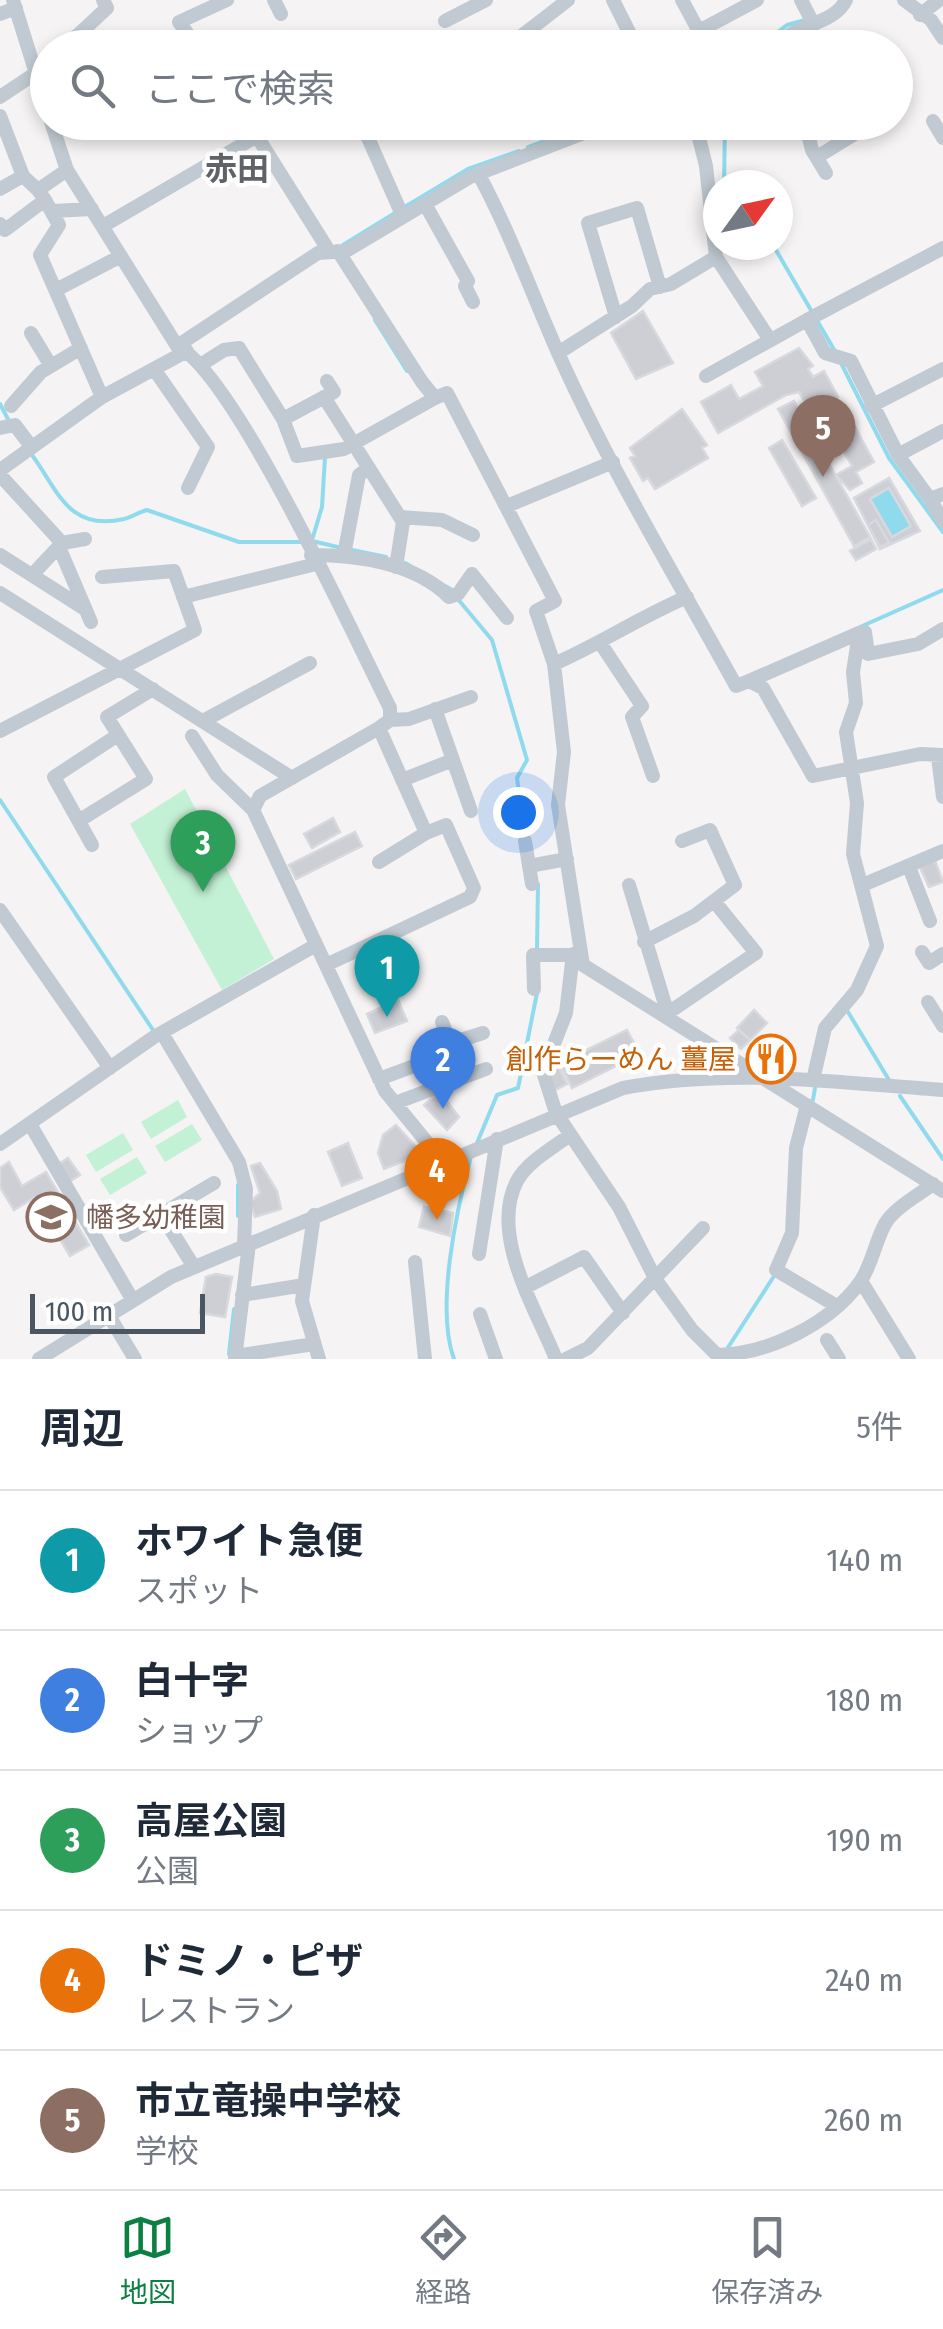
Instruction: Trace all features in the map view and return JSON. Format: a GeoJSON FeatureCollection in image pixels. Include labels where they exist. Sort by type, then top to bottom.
{"type":"FeatureCollection","features":[{"type":"Feature","properties":{"kind":"street"},"geometry":{"type":"LineString","coordinates":[[84,30],[108,8],[103,0]]}},
{"type":"Feature","properties":{"kind":"street"},"geometry":{"type":"LineString","coordinates":[[185,30],[179,22],[228,0]]}},
{"type":"Feature","properties":{"kind":"street"},"geometry":{"type":"LineString","coordinates":[[445,20],[456,7],[486,0]]}},
{"type":"Feature","properties":{"kind":"street"},"geometry":{"type":"LineString","coordinates":[[532,30],[568,0]]}},
{"type":"Feature","properties":{"kind":"street"},"geometry":{"type":"LineString","coordinates":[[613,0],[628,30]]}},
{"type":"Feature","properties":{"kind":"street"},"geometry":{"type":"LineString","coordinates":[[682,0],[698,30]]}},
{"type":"Feature","properties":{"kind":"street"},"geometry":{"type":"LineString","coordinates":[[801,0],[812,20]]}},
{"type":"Feature","properties":{"kind":"street"},"geometry":{"type":"LineString","coordinates":[[797,30],[812,20],[838,13],[846,0]]}},
{"type":"Feature","properties":{"kind":"street"},"geometry":{"type":"LineString","coordinates":[[904,0],[931,20],[943,38]]}},
{"type":"Feature","properties":{"kind":"street"},"geometry":{"type":"LineString","coordinates":[[920,15],[938,0]]}},
{"type":"Feature","properties":{"kind":"street"},"geometry":{"type":"LineString","coordinates":[[701,30],[747,2]]}},
{"type":"Feature","properties":{"kind":"street"},"geometry":{"type":"LineString","coordinates":[[0,14],[15,4],[30,54]]}},
{"type":"Feature","properties":{"kind":"street"},"geometry":{"type":"LineString","coordinates":[[0,97],[30,78]]}},
{"type":"Feature","properties":{"kind":"street"},"geometry":{"type":"LineString","coordinates":[[0,116],[22,176],[46,201],[60,225],[40,256],[102,397]]}},
{"type":"Feature","properties":{"kind":"street"},"geometry":{"type":"LineString","coordinates":[[933,122],[943,138]]}},
{"type":"Feature","properties":{"kind":"street"},"geometry":{"type":"LineString","coordinates":[[59,140],[68,170],[121,256],[182,348],[202,364],[253,441],[390,708],[384,724],[402,780],[426,834]]}},
{"type":"Feature","properties":{"kind":"street"},"geometry":{"type":"LineString","coordinates":[[103,226],[235,140]]}},
{"type":"Feature","properties":{"kind":"street"},"geometry":{"type":"LineString","coordinates":[[259,140],[431,400]]}},
{"type":"Feature","properties":{"kind":"street"},"geometry":{"type":"LineString","coordinates":[[369,140],[401,213]]}},
{"type":"Feature","properties":{"kind":"street"},"geometry":{"type":"LineString","coordinates":[[0,555],[88,616],[60,545],[0,473],[27,447],[102,397],[154,369],[318,254],[346,250],[401,213],[544,140]]}},
{"type":"Feature","properties":{"kind":"street"},"geometry":{"type":"LineString","coordinates":[[700,140],[706,170]]}},
{"type":"Feature","properties":{"kind":"street"},"geometry":{"type":"LineString","coordinates":[[811,140],[826,172]]}},
{"type":"Feature","properties":{"kind":"street"},"geometry":{"type":"LineString","coordinates":[[816,157],[844,140]]}},
{"type":"Feature","properties":{"kind":"street"},"geometry":{"type":"LineString","coordinates":[[0,224],[5,230],[46,201],[68,170]]}},
{"type":"Feature","properties":{"kind":"street"},"geometry":{"type":"LineString","coordinates":[[478,174],[507,226],[558,353],[736,686],[859,633],[865,632],[868,654],[918,644],[943,629]]}},
{"type":"Feature","properties":{"kind":"street"},"geometry":{"type":"LineString","coordinates":[[0,189],[22,176]]}},
{"type":"Feature","properties":{"kind":"street"},"geometry":{"type":"LineString","coordinates":[[46,201],[92,209]]}},
{"type":"Feature","properties":{"kind":"street"},"geometry":{"type":"LineString","coordinates":[[425,204],[468,281],[465,286],[474,302]]}},
{"type":"Feature","properties":{"kind":"street"},"geometry":{"type":"LineString","coordinates":[[616,316],[588,222],[637,208],[660,286]]}},
{"type":"Feature","properties":{"kind":"street"},"geometry":{"type":"LineString","coordinates":[[706,376],[943,248]]}},
{"type":"Feature","properties":{"kind":"street"},"geometry":{"type":"LineString","coordinates":[[56,290],[121,256]]}},
{"type":"Feature","properties":{"kind":"street"},"geometry":{"type":"LineString","coordinates":[[558,353],[616,316],[640,295],[710,260]]}},
{"type":"Feature","properties":{"kind":"street"},"geometry":{"type":"LineString","coordinates":[[718,260],[770,340]]}},
{"type":"Feature","properties":{"kind":"street"},"geometry":{"type":"LineString","coordinates":[[813,316],[824,352],[850,360],[898,455],[937,496],[943,521]]}},
{"type":"Feature","properties":{"kind":"street"},"geometry":{"type":"LineString","coordinates":[[31,332],[51,366]]}},
{"type":"Feature","properties":{"kind":"street"},"geometry":{"type":"LineString","coordinates":[[27,447],[9,426],[5,402],[51,366],[82,348]]}},
{"type":"Feature","properties":{"kind":"street"},"geometry":{"type":"LineString","coordinates":[[202,364],[224,350],[239,348],[283,419],[297,456],[353,447],[446,393],[555,601],[536,611],[554,664],[564,752],[558,805],[580,929],[566,1013],[543,1072],[556,1114],[620,1208],[656,1280],[715,1357],[746,1354],[781,1342],[836,1305],[862,1281],[886,1221],[939,1185],[583,964],[576,954]]}},
{"type":"Feature","properties":{"kind":"street"},"geometry":{"type":"LineString","coordinates":[[154,369],[208,447],[188,488]]}},
{"type":"Feature","properties":{"kind":"street"},"geometry":{"type":"LineString","coordinates":[[871,406],[943,369]]}},
{"type":"Feature","properties":{"kind":"street"},"geometry":{"type":"LineString","coordinates":[[283,419],[334,392],[328,381]]}},
{"type":"Feature","properties":{"kind":"street"},"geometry":{"type":"LineString","coordinates":[[324,397],[403,522],[397,563]]}},
{"type":"Feature","properties":{"kind":"street"},"geometry":{"type":"LineString","coordinates":[[898,455],[943,431]]}},
{"type":"Feature","properties":{"kind":"street"},"geometry":{"type":"LineString","coordinates":[[508,506],[614,462]]}},
{"type":"Feature","properties":{"kind":"street"},"geometry":{"type":"LineString","coordinates":[[345,551],[359,475],[367,469]]}},
{"type":"Feature","properties":{"kind":"street"},"geometry":{"type":"LineString","coordinates":[[400,517],[442,520],[472,535]]}},
{"type":"Feature","properties":{"kind":"street"},"geometry":{"type":"LineString","coordinates":[[32,575],[60,545],[85,539]]}},
{"type":"Feature","properties":{"kind":"street"},"geometry":{"type":"LineString","coordinates":[[183,597],[309,550],[345,551],[397,563],[456,595],[472,574],[507,618]]}},
{"type":"Feature","properties":{"kind":"street"},"geometry":{"type":"LineString","coordinates":[[0,732],[195,630],[174,571],[102,577]]}},
{"type":"Feature","properties":{"kind":"street"},"geometry":{"type":"LineString","coordinates":[[0,593],[292,778]]}},
{"type":"Feature","properties":{"kind":"street"},"geometry":{"type":"LineString","coordinates":[[554,664],[601,644],[623,625],[687,597]]}},
{"type":"Feature","properties":{"kind":"street"},"geometry":{"type":"LineString","coordinates":[[813,1080],[825,1028],[857,990],[877,946],[865,912],[864,884],[854,854],[857,803],[846,732],[856,703],[853,672],[859,633]]}},
{"type":"Feature","properties":{"kind":"street"},"geometry":{"type":"LineString","coordinates":[[601,644],[642,706],[632,717],[653,776]]}},
{"type":"Feature","properties":{"kind":"street"},"geometry":{"type":"LineString","coordinates":[[203,722],[220,708],[310,663]]}},
{"type":"Feature","properties":{"kind":"street"},"geometry":{"type":"LineString","coordinates":[[749,681],[763,688],[813,776],[920,754],[941,756],[943,797]]}},
{"type":"Feature","properties":{"kind":"street"},"geometry":{"type":"LineString","coordinates":[[80,820],[146,779],[107,717],[153,690]]}},
{"type":"Feature","properties":{"kind":"street"},"geometry":{"type":"LineString","coordinates":[[253,810],[260,796],[384,724],[409,720],[471,697]]}},
{"type":"Feature","properties":{"kind":"street"},"geometry":{"type":"LineString","coordinates":[[435,709],[471,811]]}},
{"type":"Feature","properties":{"kind":"street"},"geometry":{"type":"LineString","coordinates":[[92,844],[54,777],[118,735]]}},
{"type":"Feature","properties":{"kind":"street"},"geometry":{"type":"LineString","coordinates":[[192,736],[217,776],[253,810],[379,1079],[444,1162]]}},
{"type":"Feature","properties":{"kind":"street"},"geometry":{"type":"LineString","coordinates":[[402,780],[453,760]]}},
{"type":"Feature","properties":{"kind":"street"},"geometry":{"type":"LineString","coordinates":[[326,965],[470,897],[474,888],[446,825],[379,862]]}},
{"type":"Feature","properties":{"kind":"street"},"geometry":{"type":"LineString","coordinates":[[644,942],[735,885],[710,830],[682,841]]}},
{"type":"Feature","properties":{"kind":"street"},"geometry":{"type":"LineString","coordinates":[[525,841],[533,866],[532,884]]}},
{"type":"Feature","properties":{"kind":"street"},"geometry":{"type":"LineString","coordinates":[[864,884],[943,852]]}},
{"type":"Feature","properties":{"kind":"street"},"geometry":{"type":"LineString","coordinates":[[533,866],[567,859]]}},
{"type":"Feature","properties":{"kind":"street"},"geometry":{"type":"LineString","coordinates":[[909,867],[930,921]]}},
{"type":"Feature","properties":{"kind":"street"},"geometry":{"type":"LineString","coordinates":[[629,885],[666,1013]]}},
{"type":"Feature","properties":{"kind":"street"},"geometry":{"type":"LineString","coordinates":[[666,1013],[756,953],[714,900]]}},
{"type":"Feature","properties":{"kind":"street"},"geometry":{"type":"LineString","coordinates":[[0,910],[110,1068]]}},
{"type":"Feature","properties":{"kind":"street"},"geometry":{"type":"LineString","coordinates":[[0,1144],[158,1035],[316,945]]}},
{"type":"Feature","properties":{"kind":"street"},"geometry":{"type":"LineString","coordinates":[[922,952],[928,963],[943,954]]}},
{"type":"Feature","properties":{"kind":"street"},"geometry":{"type":"LineString","coordinates":[[534,989],[538,954],[576,954]]}},
{"type":"Feature","properties":{"kind":"street"},"geometry":{"type":"LineString","coordinates":[[928,1002],[943,1026]]}},
{"type":"Feature","properties":{"kind":"street"},"geometry":{"type":"LineString","coordinates":[[442,1022],[450,1042]]}},
{"type":"Feature","properties":{"kind":"street"},"geometry":{"type":"LineString","coordinates":[[379,1079],[441,1056],[450,1042],[483,1032]]}},
{"type":"Feature","properties":{"kind":"street"},"geometry":{"type":"LineString","coordinates":[[158,1035],[240,1162],[246,1190],[235,1358],[314,1344]]}},
{"type":"Feature","properties":{"kind":"street"},"geometry":{"type":"LineString","coordinates":[[395,1104],[486,1069]]}},
{"type":"Feature","properties":{"kind":"street"},"geometry":{"type":"LineString","coordinates":[[46,1357],[108,1314],[194,1267],[497,1138],[639,1085],[689,1077],[762,1076],[943,1090]]}},
{"type":"Feature","properties":{"kind":"street"},"geometry":{"type":"LineString","coordinates":[[807,1105],[796,1148],[792,1233],[777,1272],[836,1305]]}},
{"type":"Feature","properties":{"kind":"street"},"geometry":{"type":"LineString","coordinates":[[30,1124],[132,1300]]}},
{"type":"Feature","properties":{"kind":"street"},"geometry":{"type":"LineString","coordinates":[[556,1359],[512,1248],[508,1212],[517,1181],[570,1136]]}},
{"type":"Feature","properties":{"kind":"street"},"geometry":{"type":"LineString","coordinates":[[479,1254],[497,1138]]}},
{"type":"Feature","properties":{"kind":"street"},"geometry":{"type":"LineString","coordinates":[[126,1235],[214,1182]]}},
{"type":"Feature","properties":{"kind":"street"},"geometry":{"type":"LineString","coordinates":[[161,1214],[194,1267]]}},
{"type":"Feature","properties":{"kind":"street"},"geometry":{"type":"LineString","coordinates":[[314,1214],[302,1301],[319,1359]]}},
{"type":"Feature","properties":{"kind":"street"},"geometry":{"type":"LineString","coordinates":[[566,1359],[592,1354],[623,1313],[703,1228]]}},
{"type":"Feature","properties":{"kind":"street"},"geometry":{"type":"LineString","coordinates":[[526,1286],[584,1256],[623,1313]]}},
{"type":"Feature","properties":{"kind":"street"},"geometry":{"type":"LineString","coordinates":[[415,1262],[425,1359]]}},
{"type":"Feature","properties":{"kind":"street"},"geometry":{"type":"LineString","coordinates":[[862,1281],[909,1359]]}},
{"type":"Feature","properties":{"kind":"street"},"geometry":{"type":"LineString","coordinates":[[242,1295],[304,1285]]}},
{"type":"Feature","properties":{"kind":"street"},"geometry":{"type":"LineString","coordinates":[[108,1314],[135,1359]]}},
{"type":"Feature","properties":{"kind":"street"},"geometry":{"type":"LineString","coordinates":[[480,1314],[496,1359]]}},
{"type":"Feature","properties":{"kind":"street"},"geometry":{"type":"LineString","coordinates":[[827,1340],[839,1359]]}},
{"type":"Feature","properties":{"kind":"green space"},"geometry":{"type":"Polygon","coordinates":[[[185,789],[274,959],[222,990],[130,824],[185,789]]]}},
{"type":"Feature","properties":{"kind":"green space"},"geometry":{"type":"Polygon","coordinates":[[[178,1100],[187,1117],[151,1139],[141,1122],[178,1100]]]}},
{"type":"Feature","properties":{"kind":"green space"},"geometry":{"type":"Polygon","coordinates":[[[192,1124],[202,1140],[165,1162],[155,1146],[192,1124]]]}},
{"type":"Feature","properties":{"kind":"green space"},"geometry":{"type":"Polygon","coordinates":[[[123,1133],[133,1150],[96,1172],[86,1155],[123,1133]]]}},
{"type":"Feature","properties":{"kind":"green space"},"geometry":{"type":"Polygon","coordinates":[[[137,1157],[147,1173],[110,1195],[100,1179],[137,1157]]]}},
{"type":"Feature","properties":{"kind":"water"},"geometry":{"type":"Polygon","coordinates":[[[889,488],[911,526],[892,537],[870,499],[889,488]]]}},
{"type":"Feature","properties":{"kind":"building"},"geometry":{"type":"Polygon","coordinates":[[[643,311],[673,363],[636,379],[611,333],[643,311]]]}},
{"type":"Feature","properties":{"kind":"building"},"geometry":{"type":"Polygon","coordinates":[[[799,348],[813,366],[808,369],[813,377],[824,371],[838,397],[811,412],[799,392],[786,395],[718,433],[701,402],[731,385],[739,399],[763,386],[755,372],[799,348]]]}},
{"type":"Feature","properties":{"kind":"building"},"geometry":{"type":"Polygon","coordinates":[[[794,401],[870,537],[854,546],[778,409],[794,401]]]}},
{"type":"Feature","properties":{"kind":"building"},"geometry":{"type":"Polygon","coordinates":[[[842,403],[874,462],[856,472],[862,483],[850,490],[836,475],[852,466],[825,419],[810,424],[842,403]]]}},
{"type":"Feature","properties":{"kind":"building"},"geometry":{"type":"Polygon","coordinates":[[[682,409],[707,445],[702,448],[708,458],[655,489],[648,478],[643,481],[630,458],[635,456],[630,448],[682,409]]]}},
{"type":"Feature","properties":{"kind":"building"},"geometry":{"type":"Polygon","coordinates":[[[782,440],[816,498],[802,506],[769,448],[782,440]]]}},
{"type":"Feature","properties":{"kind":"building"},"geometry":{"type":"Polygon","coordinates":[[[889,478],[920,531],[880,549],[854,498],[889,478]],[[889,488],[870,499],[892,537],[911,526],[889,488]],[[876,520],[868,525],[880,547],[889,543],[876,520]]]}},
{"type":"Feature","properties":{"kind":"building"},"geometry":{"type":"Polygon","coordinates":[[[876,520],[889,543],[880,547],[868,525],[876,520]]]}},
{"type":"Feature","properties":{"kind":"building"},"geometry":{"type":"Polygon","coordinates":[[[871,539],[876,549],[856,560],[850,551],[871,539]]]}},
{"type":"Feature","properties":{"kind":"building"},"geometry":{"type":"Polygon","coordinates":[[[333,818],[340,832],[312,848],[304,834],[333,818]]]}},
{"type":"Feature","properties":{"kind":"building"},"geometry":{"type":"Polygon","coordinates":[[[355,832],[362,846],[296,879],[289,865],[355,832]]]}},
{"type":"Feature","properties":{"kind":"building"},"geometry":{"type":"Polygon","coordinates":[[[934,858],[943,882],[929,887],[919,865],[934,858]]]}},
{"type":"Feature","properties":{"kind":"building"},"geometry":{"type":"Polygon","coordinates":[[[398,1000],[407,1021],[375,1033],[367,1014],[398,1000]]]}},
{"type":"Feature","properties":{"kind":"building"},"geometry":{"type":"Polygon","coordinates":[[[754,1010],[767,1023],[750,1040],[737,1028],[754,1010]]]}},
{"type":"Feature","properties":{"kind":"building"},"geometry":{"type":"Polygon","coordinates":[[[627,1030],[640,1054],[572,1088],[560,1063],[627,1030]]]}},
{"type":"Feature","properties":{"kind":"building"},"geometry":{"type":"Polygon","coordinates":[[[739,1030],[750,1040],[741,1049],[730,1038],[739,1030]]]}},
{"type":"Feature","properties":{"kind":"building"},"geometry":{"type":"Polygon","coordinates":[[[751,1044],[778,1051],[775,1065],[747,1058],[751,1044]]]}},
{"type":"Feature","properties":{"kind":"building"},"geometry":{"type":"Polygon","coordinates":[[[558,1065],[567,1084],[555,1090],[546,1070],[558,1065]]]}},
{"type":"Feature","properties":{"kind":"building"},"geometry":{"type":"Polygon","coordinates":[[[439,1091],[459,1117],[447,1130],[424,1105],[439,1091]]]}},
{"type":"Feature","properties":{"kind":"building"},"geometry":{"type":"Polygon","coordinates":[[[396,1125],[418,1149],[418,1156],[384,1169],[378,1153],[383,1135],[396,1125]]]}},
{"type":"Feature","properties":{"kind":"building"},"geometry":{"type":"Polygon","coordinates":[[[348,1143],[362,1178],[342,1186],[328,1152],[348,1143]]]}},
{"type":"Feature","properties":{"kind":"building"},"geometry":{"type":"Polygon","coordinates":[[[68,1158],[80,1175],[69,1182],[57,1165],[68,1158]]]}},
{"type":"Feature","properties":{"kind":"building"},"geometry":{"type":"Polygon","coordinates":[[[9,1162],[22,1186],[46,1172],[89,1245],[70,1256],[35,1197],[14,1210],[0,1187],[0,1168],[9,1162]]]}},
{"type":"Feature","properties":{"kind":"building"},"geometry":{"type":"Polygon","coordinates":[[[260,1163],[277,1191],[281,1209],[255,1217],[250,1202],[260,1193],[251,1166],[260,1163]]]}},
{"type":"Feature","properties":{"kind":"building"},"geometry":{"type":"Polygon","coordinates":[[[424,1207],[453,1213],[450,1236],[419,1227],[424,1207]]]}},
{"type":"Feature","properties":{"kind":"building"},"geometry":{"type":"Polygon","coordinates":[[[206,1277],[232,1277],[225,1317],[200,1313],[206,1277]]]}},
{"type":"Feature","properties":{"kind":"waterway"},"geometry":{"type":"LineString","coordinates":[[780,30],[805,20]]}},
{"type":"Feature","properties":{"kind":"waterway"},"geometry":{"type":"LineString","coordinates":[[528,147],[547,140]]}},
{"type":"Feature","properties":{"kind":"waterway"},"geometry":{"type":"LineString","coordinates":[[724,170],[725,140]]}},
{"type":"Feature","properties":{"kind":"waterway"},"geometry":{"type":"LineString","coordinates":[[403,208],[468,169],[519,151]]}},
{"type":"Feature","properties":{"kind":"waterway"},"geometry":{"type":"LineString","coordinates":[[343,245],[395,213]]}},
{"type":"Feature","properties":{"kind":"waterway"},"geometry":{"type":"LineString","coordinates":[[782,260],[836,353]]}},
{"type":"Feature","properties":{"kind":"waterway"},"geometry":{"type":"LineString","coordinates":[[375,320],[407,371]]}},
{"type":"Feature","properties":{"kind":"waterway"},"geometry":{"type":"LineString","coordinates":[[840,361],[889,458],[943,532]]}},
{"type":"Feature","properties":{"kind":"waterway"},"geometry":{"type":"LineString","coordinates":[[0,404],[10,423]]}},
{"type":"Feature","properties":{"kind":"waterway"},"geometry":{"type":"LineString","coordinates":[[32,455],[67,505],[90,519],[124,519],[147,510],[239,542],[303,542]]}},
{"type":"Feature","properties":{"kind":"waterway"},"geometry":{"type":"LineString","coordinates":[[312,540],[322,507],[325,457]]}},
{"type":"Feature","properties":{"kind":"waterway"},"geometry":{"type":"LineString","coordinates":[[312,541],[342,548]]}},
{"type":"Feature","properties":{"kind":"waterway"},"geometry":{"type":"LineString","coordinates":[[352,550],[386,557]]}},
{"type":"Feature","properties":{"kind":"waterway"},"geometry":{"type":"LineString","coordinates":[[405,563],[452,590]]}},
{"type":"Feature","properties":{"kind":"waterway"},"geometry":{"type":"LineString","coordinates":[[860,627],[943,590]]}},
{"type":"Feature","properties":{"kind":"waterway"},"geometry":{"type":"LineString","coordinates":[[457,598],[492,640],[527,760],[517,778],[525,836]]}},
{"type":"Feature","properties":{"kind":"waterway"},"geometry":{"type":"LineString","coordinates":[[0,800],[155,1033]]}},
{"type":"Feature","properties":{"kind":"waterway"},"geometry":{"type":"LineString","coordinates":[[537,949],[538,884]]}},
{"type":"Feature","properties":{"kind":"waterway"},"geometry":{"type":"LineString","coordinates":[[477,1143],[497,1095],[518,1088],[537,993]]}},
{"type":"Feature","properties":{"kind":"waterway"},"geometry":{"type":"LineString","coordinates":[[845,1007],[889,1080]]}},
{"type":"Feature","properties":{"kind":"waterway"},"geometry":{"type":"LineString","coordinates":[[813,1100],[815,1088]]}},
{"type":"Feature","properties":{"kind":"waterway"},"geometry":{"type":"LineString","coordinates":[[900,1096],[943,1159]]}},
{"type":"Feature","properties":{"kind":"waterway"},"geometry":{"type":"LineString","coordinates":[[454,1359],[447,1286],[454,1230],[471,1156]]}},
{"type":"Feature","properties":{"kind":"waterway"},"geometry":{"type":"LineString","coordinates":[[238,1185],[238,1216]]}},
{"type":"Feature","properties":{"kind":"waterway"},"geometry":{"type":"LineString","coordinates":[[727,1349],[776,1273]]}},
{"type":"Feature","properties":{"kind":"waterway"},"geometry":{"type":"LineString","coordinates":[[229,1354],[234,1309]]}},
{"type":"Feature","properties":{"kind":"place","name":"市立竜操中学校"},"geometry":{"type":"Point","coordinates":[823,477]}},
{"type":"Feature","properties":{"kind":"place","name":"高屋公園"},"geometry":{"type":"Point","coordinates":[203,892]}},
{"type":"Feature","properties":{"kind":"place","name":"ホワイト急便"},"geometry":{"type":"Point","coordinates":[387,1017]}},
{"type":"Feature","properties":{"kind":"place","name":"創作らーめん 薑屋"},"geometry":{"type":"Point","coordinates":[771,1059]}},
{"type":"Feature","properties":{"kind":"place","name":"白十字"},"geometry":{"type":"Point","coordinates":[443,1109]}},
{"type":"Feature","properties":{"kind":"place","name":"幡多幼稚園"},"geometry":{"type":"Point","coordinates":[51,1217]}},
{"type":"Feature","properties":{"kind":"place","name":"ドミノ・ピザ"},"geometry":{"type":"Point","coordinates":[437,1220]}},
{"type":"Feature","properties":{"kind":"district","name":"赤田"},"geometry":{"type":"Point","coordinates":[237,169]}}]}
